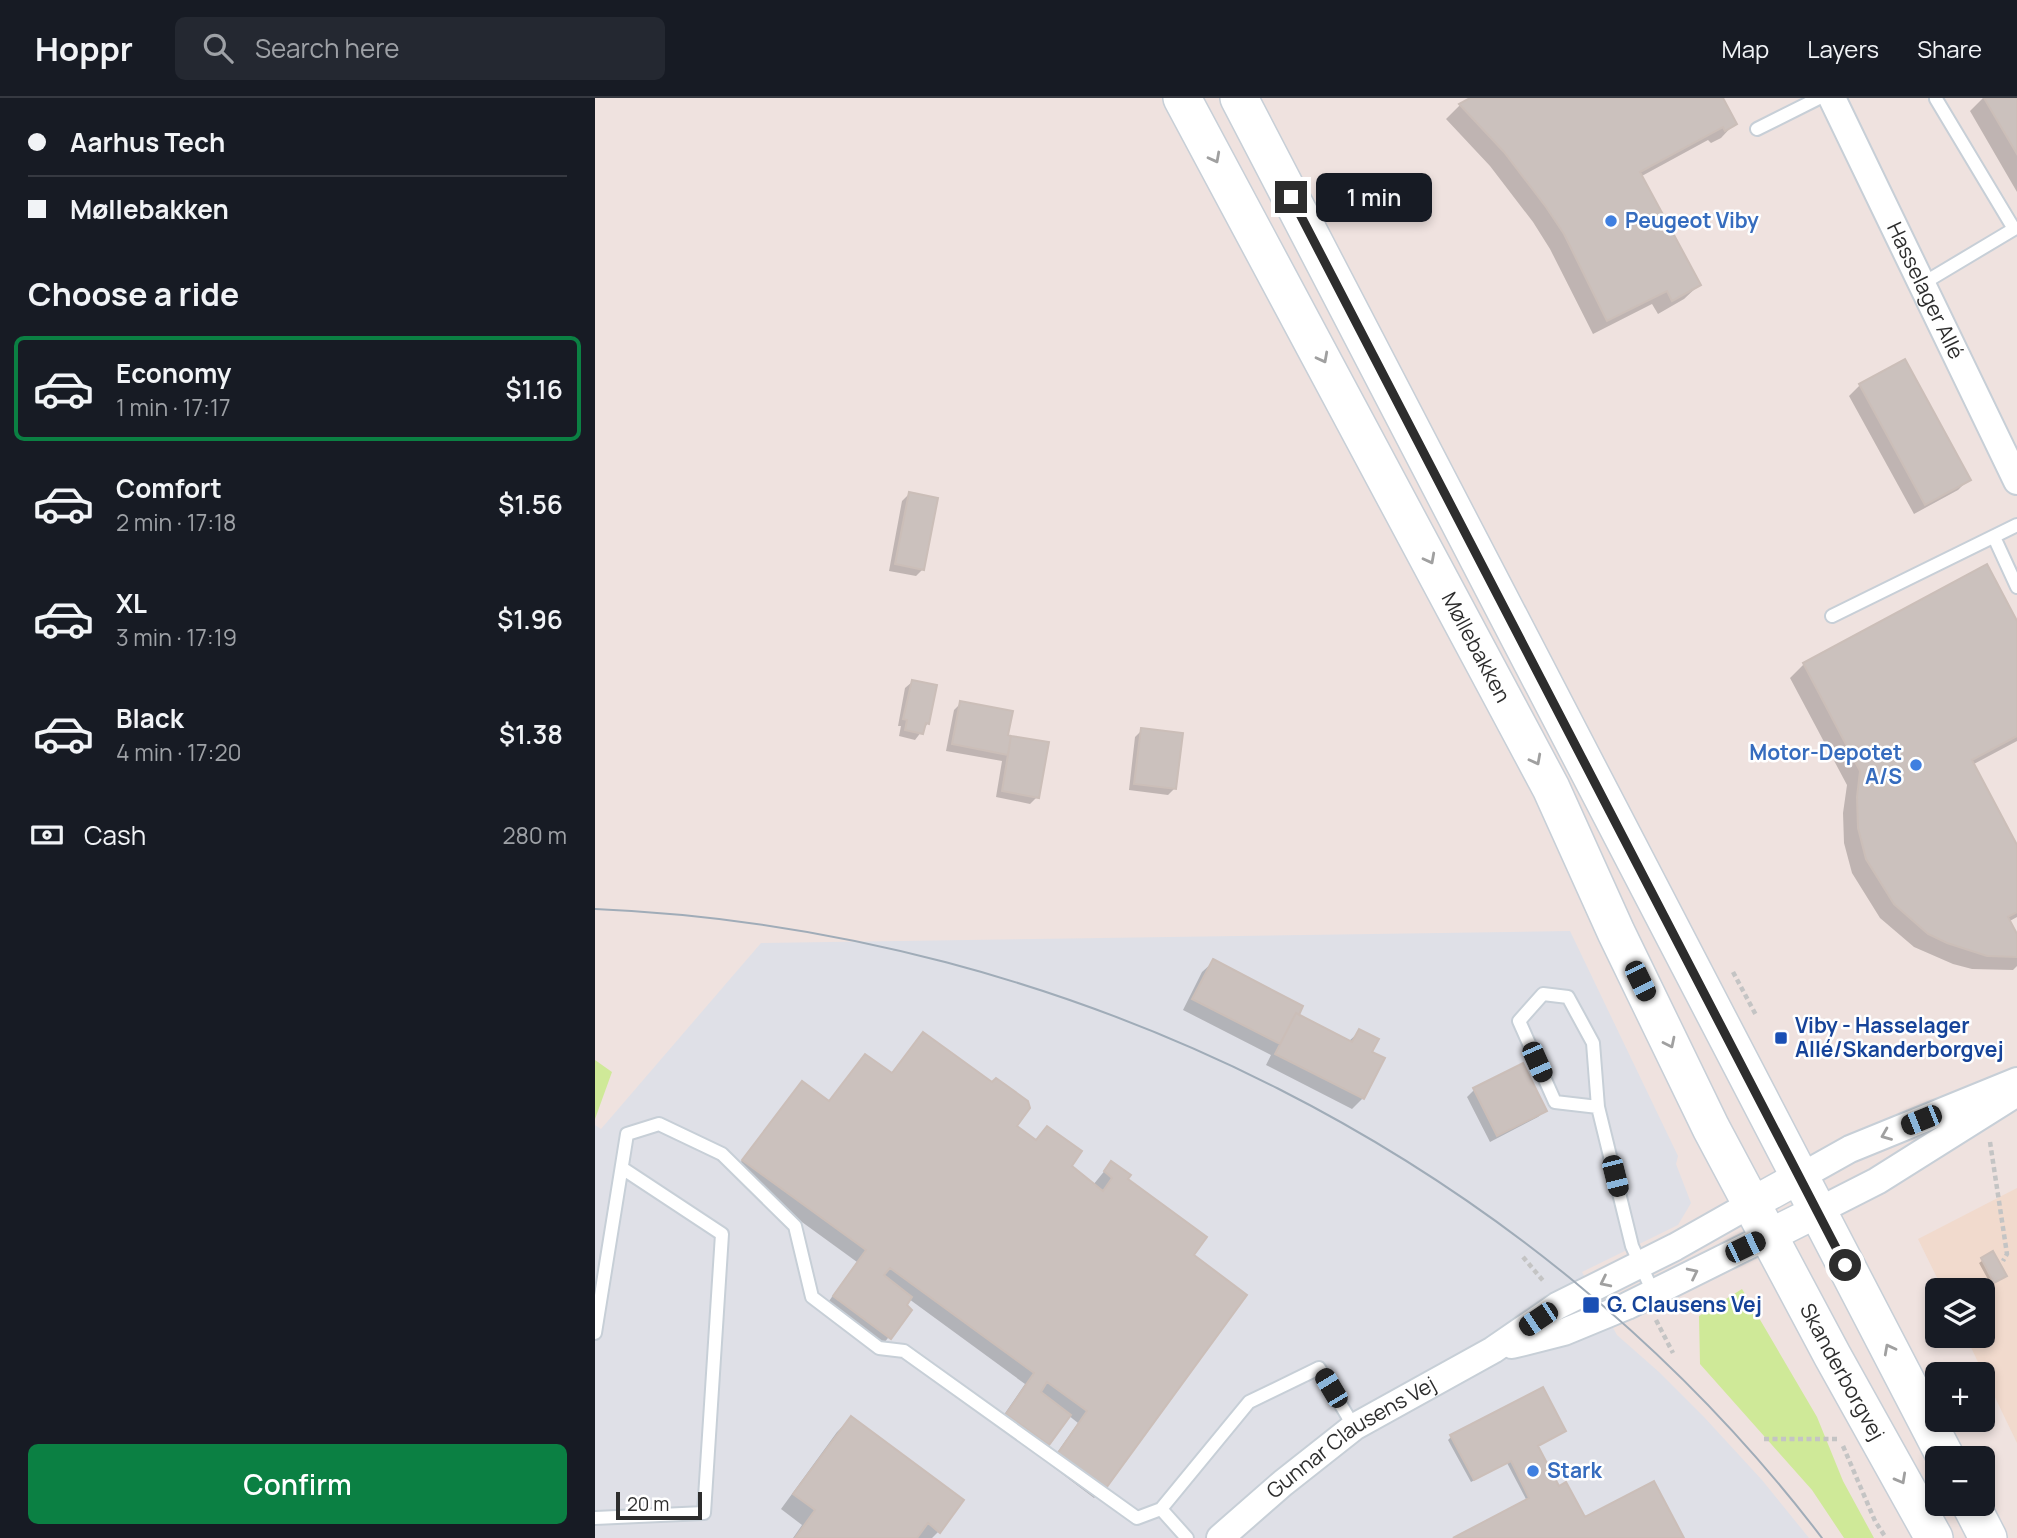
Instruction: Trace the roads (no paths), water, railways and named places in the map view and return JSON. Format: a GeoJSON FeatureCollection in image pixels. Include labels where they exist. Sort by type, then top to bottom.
{"type":"FeatureCollection","features":[{"type":"Feature","properties":{"kind":"main road","name":"Møllebakken"},"geometry":{"type":"LineString","coordinates":[[1182,98],[1551,788],[1622,944],[1751,1204]]}},
{"type":"Feature","properties":{"kind":"main road","name":"Møllebakken"},"geometry":{"type":"LineString","coordinates":[[1239,98],[1800,1177]]}},
{"type":"Feature","properties":{"kind":"main road"},"geometry":{"type":"LineString","coordinates":[[1800,1177],[1940,1446]]}},
{"type":"Feature","properties":{"kind":"main road","name":"Skanderborgvej"},"geometry":{"type":"LineString","coordinates":[[1751,1204],[1934,1538]]}},
{"type":"Feature","properties":{"kind":"main road"},"geometry":{"type":"LineString","coordinates":[[1977,1516],[1988,1538]]}},
{"type":"Feature","properties":{"kind":"street","name":"Hasselager Allé"},"geometry":{"type":"LineString","coordinates":[[1832,98],[2017,481]]}},
{"type":"Feature","properties":{"kind":"street"},"geometry":{"type":"LineString","coordinates":[[1751,1204],[1850,1149],[2017,1081]]}},
{"type":"Feature","properties":{"kind":"street"},"geometry":{"type":"LineString","coordinates":[[1768,1236],[1877,1181],[2017,1093]]}},
{"type":"Feature","properties":{"kind":"street","name":"Gunnar Clausens Vej"},"geometry":{"type":"LineString","coordinates":[[1220,1538],[1283,1483],[1354,1427],[1493,1350],[1557,1306],[1751,1204]]}},
{"type":"Feature","properties":{"kind":"street","name":"Gunnar Clausens Vej"},"geometry":{"type":"LineString","coordinates":[[1493,1350],[1563,1332],[1648,1295],[1768,1236]]}},
{"type":"Feature","properties":{"kind":"lane"},"geometry":{"type":"LineString","coordinates":[[1757,129],[1819,98]]}},
{"type":"Feature","properties":{"kind":"lane"},"geometry":{"type":"LineString","coordinates":[[1922,284],[2014,229],[1937,99]]}},
{"type":"Feature","properties":{"kind":"lane"},"geometry":{"type":"LineString","coordinates":[[1832,616],[2017,525]]}},
{"type":"Feature","properties":{"kind":"lane"},"geometry":{"type":"LineString","coordinates":[[1994,537],[2017,587]]}},
{"type":"Feature","properties":{"kind":"lane"},"geometry":{"type":"LineString","coordinates":[[1598,1107],[1555,1102],[1519,1021],[1543,994],[1568,997],[1593,1043],[1598,1107],[1632,1246],[1641,1264],[1648,1295]]}},
{"type":"Feature","properties":{"kind":"lane"},"geometry":{"type":"LineString","coordinates":[[595,1333],[627,1134],[659,1124],[722,1154],[795,1226],[812,1297],[879,1348],[904,1351],[1137,1518],[1161,1509],[1249,1402],[1319,1368],[1354,1427]]}},
{"type":"Feature","properties":{"kind":"lane"},"geometry":{"type":"LineString","coordinates":[[595,1518],[704,1513],[722,1234],[622,1168]]}},
{"type":"Feature","properties":{"kind":"lane"},"geometry":{"type":"LineString","coordinates":[[1161,1509],[1187,1538]]}},
{"type":"Feature","properties":{"kind":"tram line"},"geometry":{"type":"LineString","coordinates":[[595,909],[772,926],[946,962],[1115,1017],[1278,1088],[1432,1177],[1575,1282],[1706,1403],[1822,1538]]}},
{"type":"Feature","properties":{"kind":"place","name":"Peugeot Viby"},"geometry":{"type":"Point","coordinates":[1611,221]}},
{"type":"Feature","properties":{"kind":"place","name":"Motor-Depotet A/S"},"geometry":{"type":"Point","coordinates":[1916,765]}},
{"type":"Feature","properties":{"kind":"place","name":"Viby - Hasselager Allé/Skanderborgvej"},"geometry":{"type":"Point","coordinates":[1781,1038]}},
{"type":"Feature","properties":{"kind":"place","name":"G. Clausens Vej"},"geometry":{"type":"Point","coordinates":[1591,1305]}},
{"type":"Feature","properties":{"kind":"place","name":"Stark"},"geometry":{"type":"Point","coordinates":[1533,1471]}}]}
